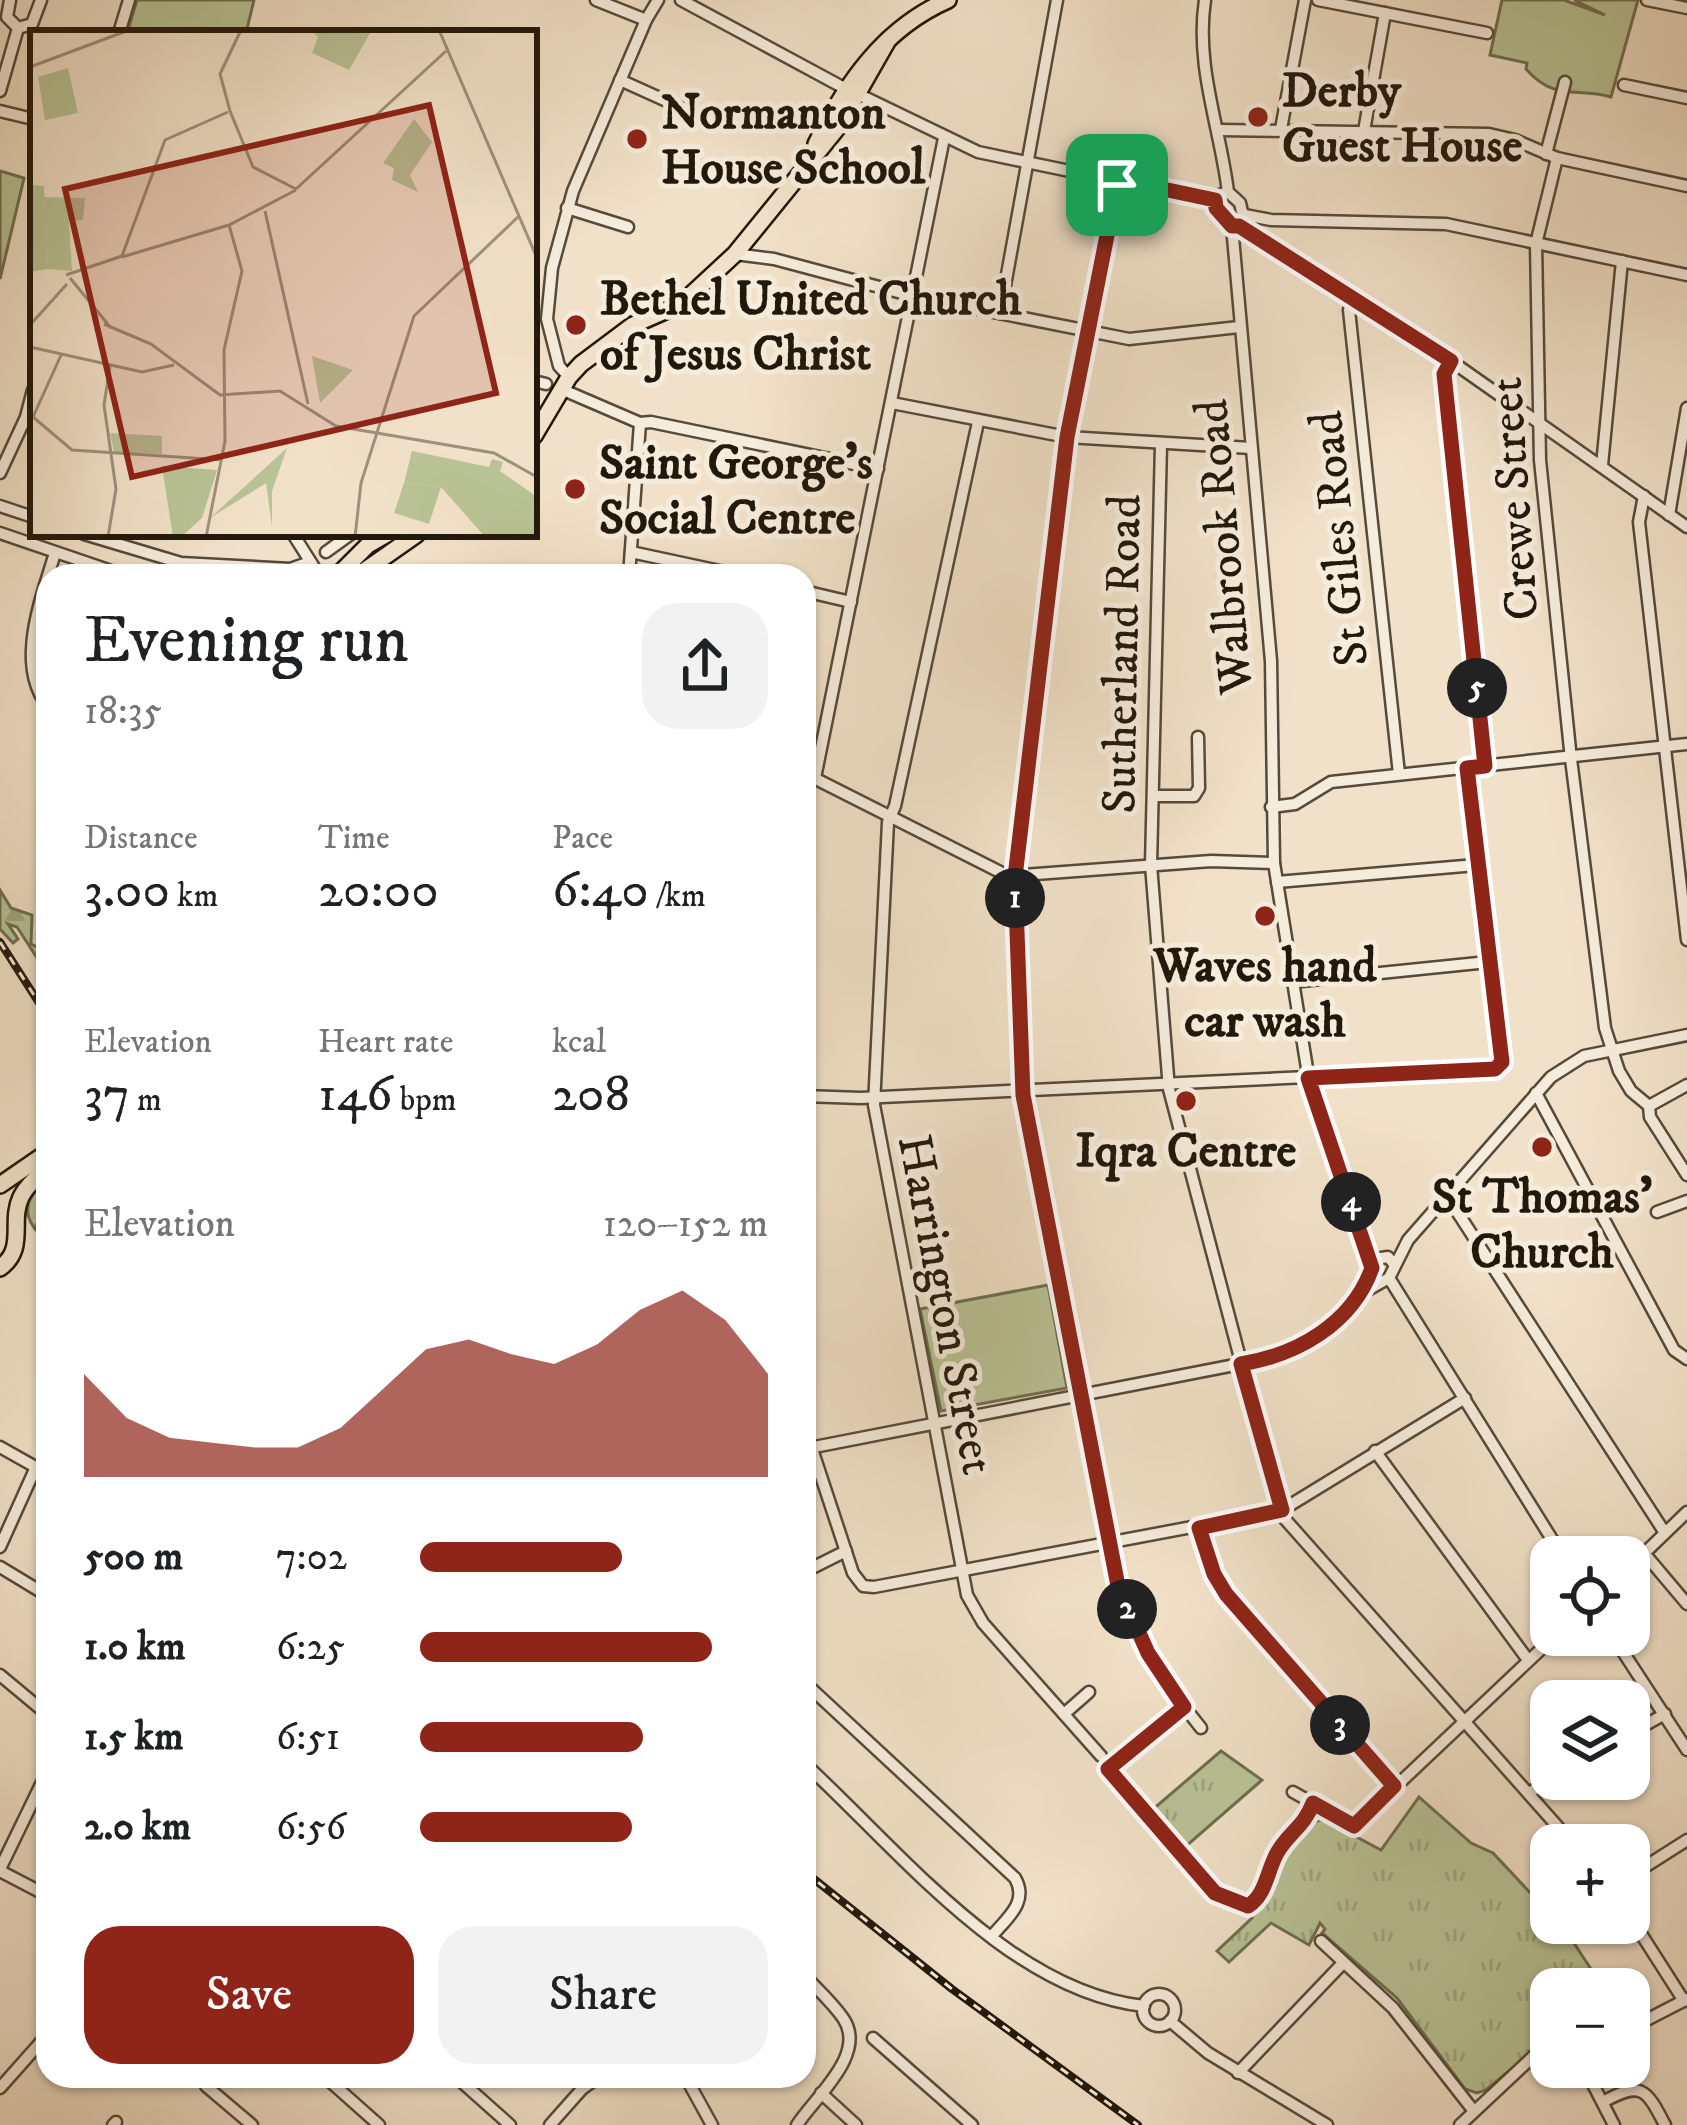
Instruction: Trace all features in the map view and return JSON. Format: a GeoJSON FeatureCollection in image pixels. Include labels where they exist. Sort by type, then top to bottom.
{"type":"FeatureCollection","features":[{"type":"Feature","properties":{"kind":"highway"},"geometry":{"type":"LineString","coordinates":[[537,427],[552,383],[621,333],[693,295],[735,254],[804,168],[888,40],[912,18],[948,0]]}},
{"type":"Feature","properties":{"kind":"highway"},"geometry":{"type":"LineString","coordinates":[[348,564],[383,537]]}},
{"type":"Feature","properties":{"kind":"highway"},"geometry":{"type":"LineString","coordinates":[[374,564],[413,537]]}},
{"type":"Feature","properties":{"kind":"highway"},"geometry":{"type":"LineString","coordinates":[[0,1185],[36,1160]]}},
{"type":"Feature","properties":{"kind":"highway"},"geometry":{"type":"LineString","coordinates":[[0,1268],[15,1249],[22,1195],[36,1180]]}},
{"type":"Feature","properties":{"kind":"highway"},"geometry":{"type":"LineString","coordinates":[[0,1205],[17,1226]]}},
{"type":"Feature","properties":{"kind":"street"},"geometry":{"type":"LineString","coordinates":[[10,0],[7,17],[17,28]]}},
{"type":"Feature","properties":{"kind":"street"},"geometry":{"type":"LineString","coordinates":[[17,28],[32,24],[41,0]]}},
{"type":"Feature","properties":{"kind":"street"},"geometry":{"type":"LineString","coordinates":[[120,30],[129,0]]}},
{"type":"Feature","properties":{"kind":"street"},"geometry":{"type":"LineString","coordinates":[[596,0],[646,20]]}},
{"type":"Feature","properties":{"kind":"street"},"geometry":{"type":"LineString","coordinates":[[658,0],[567,208],[546,308],[559,366],[552,383],[640,423],[878,469]]}},
{"type":"Feature","properties":{"kind":"street"},"geometry":{"type":"LineString","coordinates":[[681,0],[944,138],[978,152],[1108,178],[1117,185]]}},
{"type":"Feature","properties":{"kind":"street"},"geometry":{"type":"LineString","coordinates":[[1000,313],[1057,0]]}},
{"type":"Feature","properties":{"kind":"street"},"geometry":{"type":"LineString","coordinates":[[1205,0],[1201,59],[1228,192],[1240,202],[1239,222]]}},
{"type":"Feature","properties":{"kind":"street"},"geometry":{"type":"LineString","coordinates":[[1280,129],[1305,0]]}},
{"type":"Feature","properties":{"kind":"street"},"geometry":{"type":"LineString","coordinates":[[1318,0],[1487,33]]}},
{"type":"Feature","properties":{"kind":"street"},"geometry":{"type":"LineString","coordinates":[[1647,0],[1687,8]]}},
{"type":"Feature","properties":{"kind":"street"},"geometry":{"type":"LineString","coordinates":[[1364,130],[1385,13]]}},
{"type":"Feature","properties":{"kind":"street"},"geometry":{"type":"LineString","coordinates":[[0,92],[17,28]]}},
{"type":"Feature","properties":{"kind":"street"},"geometry":{"type":"LineString","coordinates":[[620,80],[682,108]]}},
{"type":"Feature","properties":{"kind":"street","name":"Crewe Street"},"geometry":{"type":"LineString","coordinates":[[1565,82],[1536,244],[1538,420],[1571,759],[1609,1049]]}},
{"type":"Feature","properties":{"kind":"street"},"geometry":{"type":"LineString","coordinates":[[1624,85],[1687,98]]}},
{"type":"Feature","properties":{"kind":"street"},"geometry":{"type":"LineString","coordinates":[[0,111],[30,118]]}},
{"type":"Feature","properties":{"kind":"street"},"geometry":{"type":"LineString","coordinates":[[1219,130],[1489,134],[1552,156],[1687,186]]}},
{"type":"Feature","properties":{"kind":"street"},"geometry":{"type":"LineString","coordinates":[[816,751],[851,602],[944,138]]}},
{"type":"Feature","properties":{"kind":"street"},"geometry":{"type":"LineString","coordinates":[[1117,185],[1130,182],[1215,200],[1228,192]]}},
{"type":"Feature","properties":{"kind":"street"},"geometry":{"type":"LineString","coordinates":[[1117,185],[1067,437],[1015,877],[1023,1090],[1107,1544],[1134,1628],[1202,1728]]}},
{"type":"Feature","properties":{"kind":"street"},"geometry":{"type":"LineString","coordinates":[[1215,200],[1216,208],[1256,238],[1451,361],[1687,527]]}},
{"type":"Feature","properties":{"kind":"street"},"geometry":{"type":"LineString","coordinates":[[567,208],[628,227]]}},
{"type":"Feature","properties":{"kind":"street"},"geometry":{"type":"LineString","coordinates":[[1239,222],[1446,224],[1687,275]]}},
{"type":"Feature","properties":{"kind":"street","name":"Walbrook Road"},"geometry":{"type":"LineString","coordinates":[[1239,222],[1232,251],[1271,661],[1274,863],[1308,1078],[1362,1231],[1550,1536]]}},
{"type":"Feature","properties":{"kind":"street"},"geometry":{"type":"LineString","coordinates":[[757,229],[762,249],[774,259]]}},
{"type":"Feature","properties":{"kind":"street"},"geometry":{"type":"LineString","coordinates":[[1232,251],[1256,238]]}},
{"type":"Feature","properties":{"kind":"street"},"geometry":{"type":"LineString","coordinates":[[735,254],[774,259],[913,296],[1140,340],[1239,327]]}},
{"type":"Feature","properties":{"kind":"street"},"geometry":{"type":"LineString","coordinates":[[1602,465],[1622,261]]}},
{"type":"Feature","properties":{"kind":"street","name":"St Giles Road"},"geometry":{"type":"LineString","coordinates":[[1354,298],[1349,310],[1399,774]]}},
{"type":"Feature","properties":{"kind":"street"},"geometry":{"type":"LineString","coordinates":[[1451,361],[1444,374],[1485,766]]}},
{"type":"Feature","properties":{"kind":"street"},"geometry":{"type":"LineString","coordinates":[[892,403],[1067,437],[1251,448]]}},
{"type":"Feature","properties":{"kind":"street"},"geometry":{"type":"LineString","coordinates":[[1669,514],[1687,408]]}},
{"type":"Feature","properties":{"kind":"street"},"geometry":{"type":"LineString","coordinates":[[0,473],[30,417],[10,413]]}},
{"type":"Feature","properties":{"kind":"street","name":"Harrington Street"},"geometry":{"type":"LineString","coordinates":[[978,422],[891,816],[874,1097],[970,1601],[983,1623],[1101,1756]]}},
{"type":"Feature","properties":{"kind":"street"},"geometry":{"type":"LineString","coordinates":[[630,564],[640,423]]}},
{"type":"Feature","properties":{"kind":"street","name":"Sutherland Road"},"geometry":{"type":"LineString","coordinates":[[1161,444],[1151,865],[1168,1084],[1282,1510]]}},
{"type":"Feature","properties":{"kind":"street"},"geometry":{"type":"LineString","coordinates":[[1644,496],[1639,522],[1684,881],[1687,940]]}},
{"type":"Feature","properties":{"kind":"street"},"geometry":{"type":"LineString","coordinates":[[0,506],[30,516]]}},
{"type":"Feature","properties":{"kind":"street"},"geometry":{"type":"LineString","coordinates":[[0,533],[88,564]]}},
{"type":"Feature","properties":{"kind":"street"},"geometry":{"type":"LineString","coordinates":[[94,537],[181,562],[212,564]]}},
{"type":"Feature","properties":{"kind":"street"},"geometry":{"type":"LineString","coordinates":[[295,537],[312,564]]}},
{"type":"Feature","properties":{"kind":"street"},"geometry":{"type":"LineString","coordinates":[[326,552],[347,537]]}},
{"type":"Feature","properties":{"kind":"street"},"geometry":{"type":"LineString","coordinates":[[52,564],[55,553]]}},
{"type":"Feature","properties":{"kind":"street"},"geometry":{"type":"LineString","coordinates":[[631,553],[685,564]]}},
{"type":"Feature","properties":{"kind":"street"},"geometry":{"type":"LineString","coordinates":[[816,594],[851,602]]}},
{"type":"Feature","properties":{"kind":"street"},"geometry":{"type":"LineString","coordinates":[[36,627],[36,678]]}},
{"type":"Feature","properties":{"kind":"street"},"geometry":{"type":"LineString","coordinates":[[1154,796],[1194,796],[1199,788],[1198,737]]}},
{"type":"Feature","properties":{"kind":"street"},"geometry":{"type":"LineString","coordinates":[[1271,807],[1294,804],[1331,782],[1687,744]]}},
{"type":"Feature","properties":{"kind":"street"},"geometry":{"type":"LineString","coordinates":[[816,1096],[1495,1069],[1502,1062],[1467,768]]}},
{"type":"Feature","properties":{"kind":"street"},"geometry":{"type":"LineString","coordinates":[[816,779],[986,867],[1015,877],[1211,861],[1274,863]]}},
{"type":"Feature","properties":{"kind":"street"},"geometry":{"type":"LineString","coordinates":[[1277,882],[1476,866]]}},
{"type":"Feature","properties":{"kind":"street"},"geometry":{"type":"LineString","coordinates":[[1292,982],[1489,962]]}},
{"type":"Feature","properties":{"kind":"street"},"geometry":{"type":"LineString","coordinates":[[816,1448],[1281,1356],[1324,1333],[1564,1065],[1609,1049],[1687,1034]]}},
{"type":"Feature","properties":{"kind":"street"},"geometry":{"type":"LineString","coordinates":[[1609,1049],[1631,1091],[1649,1106],[1650,1117],[1687,1175]]}},
{"type":"Feature","properties":{"kind":"street"},"geometry":{"type":"LineString","coordinates":[[1649,1106],[1687,1085]]}},
{"type":"Feature","properties":{"kind":"street"},"geometry":{"type":"LineString","coordinates":[[1536,1093],[1674,1351],[1687,1359]]}},
{"type":"Feature","properties":{"kind":"street"},"geometry":{"type":"LineString","coordinates":[[1447,1196],[1665,1533]]}},
{"type":"Feature","properties":{"kind":"street"},"geometry":{"type":"LineString","coordinates":[[1657,1212],[1687,1201]]}},
{"type":"Feature","properties":{"kind":"street"},"geometry":{"type":"LineString","coordinates":[[816,1471],[856,1580],[867,1587],[1282,1510],[1465,1398]]}},
{"type":"Feature","properties":{"kind":"street"},"geometry":{"type":"LineString","coordinates":[[0,1447],[36,1467]]}},
{"type":"Feature","properties":{"kind":"street"},"geometry":{"type":"LineString","coordinates":[[1375,1451],[1528,1660]]}},
{"type":"Feature","properties":{"kind":"street"},"geometry":{"type":"LineString","coordinates":[[0,1546],[36,1481]]}},
{"type":"Feature","properties":{"kind":"street"},"geometry":{"type":"LineString","coordinates":[[1282,1510],[1284,1518],[1530,1792]]}},
{"type":"Feature","properties":{"kind":"street"},"geometry":{"type":"LineString","coordinates":[[1650,1547],[1687,1512]]}},
{"type":"Feature","properties":{"kind":"street"},"geometry":{"type":"LineString","coordinates":[[1199,1528],[1226,1594],[1394,1786]]}},
{"type":"Feature","properties":{"kind":"street"},"geometry":{"type":"LineString","coordinates":[[816,1566],[846,1552]]}},
{"type":"Feature","properties":{"kind":"street"},"geometry":{"type":"LineString","coordinates":[[1650,1560],[1687,1604]]}},
{"type":"Feature","properties":{"kind":"street"},"geometry":{"type":"LineString","coordinates":[[0,1567],[36,1589]]}},
{"type":"Feature","properties":{"kind":"street"},"geometry":{"type":"LineString","coordinates":[[1293,1792],[1354,1826],[1532,1656]]}},
{"type":"Feature","properties":{"kind":"street"},"geometry":{"type":"LineString","coordinates":[[1626,1656],[1687,1750]]}},
{"type":"Feature","properties":{"kind":"street"},"geometry":{"type":"LineString","coordinates":[[0,1675],[36,1705]]}},
{"type":"Feature","properties":{"kind":"street"},"geometry":{"type":"LineString","coordinates":[[1064,1714],[1089,1692]]}},
{"type":"Feature","properties":{"kind":"street"},"geometry":{"type":"LineString","coordinates":[[816,1693],[1016,1878],[1020,1901],[992,1936]]}},
{"type":"Feature","properties":{"kind":"street"},"geometry":{"type":"LineString","coordinates":[[1184,1707],[1111,1768],[1215,1893],[1243,1905],[1255,1903],[1278,1851],[1303,1825],[1313,1803]]}},
{"type":"Feature","properties":{"kind":"street"},"geometry":{"type":"LineString","coordinates":[[1650,1722],[1664,1714]]}},
{"type":"Feature","properties":{"kind":"street"},"geometry":{"type":"LineString","coordinates":[[816,1775],[992,1936],[1086,1993],[1144,2006]]}},
{"type":"Feature","properties":{"kind":"street"},"geometry":{"type":"LineString","coordinates":[[36,1795],[0,1870],[36,1889]]}},
{"type":"Feature","properties":{"kind":"street"},"geometry":{"type":"LineString","coordinates":[[1537,1800],[1557,1824]]}},
{"type":"Feature","properties":{"kind":"street"},"geometry":{"type":"LineString","coordinates":[[1650,1864],[1687,1840]]}},
{"type":"Feature","properties":{"kind":"street"},"geometry":{"type":"LineString","coordinates":[[1322,1941],[1393,2008],[1473,2110]]}},
{"type":"Feature","properties":{"kind":"street"},"geometry":{"type":"LineString","coordinates":[[1648,1944],[1685,2000],[1650,2019]]}},
{"type":"Feature","properties":{"kind":"street"},"geometry":{"type":"LineString","coordinates":[[1238,2073],[1343,1963]]}},
{"type":"Feature","properties":{"kind":"street"},"geometry":{"type":"LineString","coordinates":[[796,2125],[846,2058],[849,2035],[841,2014],[816,1988]]}},
{"type":"Feature","properties":{"kind":"street"},"geometry":{"type":"LineString","coordinates":[[1154,1995],[1168,1997],[1174,2008],[1170,2021],[1160,2026],[1145,2017],[1144,2006],[1154,1995]]}},
{"type":"Feature","properties":{"kind":"street"},"geometry":{"type":"LineString","coordinates":[[1170,2021],[1238,2073],[1327,2125]]}},
{"type":"Feature","properties":{"kind":"street"},"geometry":{"type":"LineString","coordinates":[[873,2038],[972,2125]]}},
{"type":"Feature","properties":{"kind":"street"},"geometry":{"type":"LineString","coordinates":[[23,2086],[5,2080],[36,2047]]}},
{"type":"Feature","properties":{"kind":"street"},"geometry":{"type":"LineString","coordinates":[[1460,2125],[1530,2059]]}},
{"type":"Feature","properties":{"kind":"street"},"geometry":{"type":"LineString","coordinates":[[208,2088],[252,2125]]}},
{"type":"Feature","properties":{"kind":"street"},"geometry":{"type":"LineString","coordinates":[[338,2088],[380,2125]]}},
{"type":"Feature","properties":{"kind":"street"},"geometry":{"type":"LineString","coordinates":[[468,2088],[510,2125]]}},
{"type":"Feature","properties":{"kind":"street"},"geometry":{"type":"LineString","coordinates":[[550,2125],[579,2088]]}},
{"type":"Feature","properties":{"kind":"street"},"geometry":{"type":"LineString","coordinates":[[692,2088],[712,2125]]}},
{"type":"Feature","properties":{"kind":"street"},"geometry":{"type":"LineString","coordinates":[[1595,2088],[1614,2125]]}},
{"type":"Feature","properties":{"kind":"street"},"geometry":{"type":"LineString","coordinates":[[1603,2102],[1625,2090],[1637,2090],[1650,2097],[1665,2125]]}},
{"type":"Feature","properties":{"kind":"street"},"geometry":{"type":"LineString","coordinates":[[821,2093],[856,2125]]}},
{"type":"Feature","properties":{"kind":"green space"},"geometry":{"type":"Polygon","coordinates":[[[137,0],[254,0],[247,30],[128,30],[137,0]]]}},
{"type":"Feature","properties":{"kind":"green space"},"geometry":{"type":"Polygon","coordinates":[[[1502,0],[1564,0],[1605,15],[1574,0],[1638,0],[1611,97],[1556,90],[1526,69],[1527,63],[1490,55],[1502,0]]]}},
{"type":"Feature","properties":{"kind":"green space"},"geometry":{"type":"Polygon","coordinates":[[[0,171],[24,178],[0,279],[0,171]]]}},
{"type":"Feature","properties":{"kind":"green space"},"geometry":{"type":"Polygon","coordinates":[[[0,890],[11,908],[32,915],[31,944],[36,947],[36,956],[17,927],[8,924],[18,939],[13,943],[0,929],[0,890]]]}},
{"type":"Feature","properties":{"kind":"green space"},"geometry":{"type":"Polygon","coordinates":[[[36,1190],[35,1229],[28,1214],[36,1190]]]}},
{"type":"Feature","properties":{"kind":"green space"},"geometry":{"type":"Polygon","coordinates":[[[1048,1285],[1067,1388],[941,1411],[920,1309],[1048,1285]]]}},
{"type":"Feature","properties":{"kind":"green space"},"geometry":{"type":"Polygon","coordinates":[[[1221,1751],[1262,1780],[1184,1848],[1151,1811],[1221,1751]]]}},
{"type":"Feature","properties":{"kind":"green space"},"geometry":{"type":"Polygon","coordinates":[[[1419,1797],[1471,1843],[1493,1853],[1530,1893],[1530,1944],[1575,1944],[1590,1968],[1530,1968],[1530,2053],[1486,2090],[1465,2089],[1397,1998],[1322,1933],[1325,1929],[1320,1923],[1309,1945],[1271,1923],[1229,1962],[1217,1951],[1252,1918],[1284,1853],[1314,1822],[1323,1819],[1381,1850],[1419,1797]]]}},
{"type":"Feature","properties":{"kind":"railway"},"geometry":{"type":"LineString","coordinates":[[0,942],[36,998]]}},
{"type":"Feature","properties":{"kind":"railway"},"geometry":{"type":"LineString","coordinates":[[816,1881],[952,1989],[1138,2125]]}},
{"type":"Feature","properties":{"kind":"place","name":"Derby Guest House"},"geometry":{"type":"Point","coordinates":[1258,117]}},
{"type":"Feature","properties":{"kind":"place","name":"Normanton House School"},"geometry":{"type":"Point","coordinates":[637,139]}},
{"type":"Feature","properties":{"kind":"place","name":"Bethel United Church of Jesus Christ"},"geometry":{"type":"Point","coordinates":[576,325]}},
{"type":"Feature","properties":{"kind":"place","name":"Saint George's Social Centre"},"geometry":{"type":"Point","coordinates":[575,489]}},
{"type":"Feature","properties":{"kind":"place","name":"Waves hand car wash"},"geometry":{"type":"Point","coordinates":[1265,916]}},
{"type":"Feature","properties":{"kind":"place","name":"Iqra Centre"},"geometry":{"type":"Point","coordinates":[1186,1101]}},
{"type":"Feature","properties":{"kind":"place","name":"St Thomas' Church"},"geometry":{"type":"Point","coordinates":[1542,1147]}},
{"type":"Feature","properties":{"kind":"route"},"geometry":{"type":"LineString","coordinates":[[1130,182],[1215,200],[1232,226],[1239,226],[1451,361],[1444,374],[1485,766],[1467,768],[1502,1062],[1495,1069],[1308,1078],[1372,1268],[1359,1295],[1324,1333],[1281,1356],[1241,1364],[1282,1510],[1199,1528],[1226,1594],[1394,1786],[1354,1826],[1313,1803],[1298,1832],[1278,1851],[1260,1896],[1248,1906],[1215,1893],[1108,1769],[1184,1707],[1134,1628],[1118,1586],[1023,1095],[1015,877],[1067,437],[1117,185],[1130,182]]}}]}
